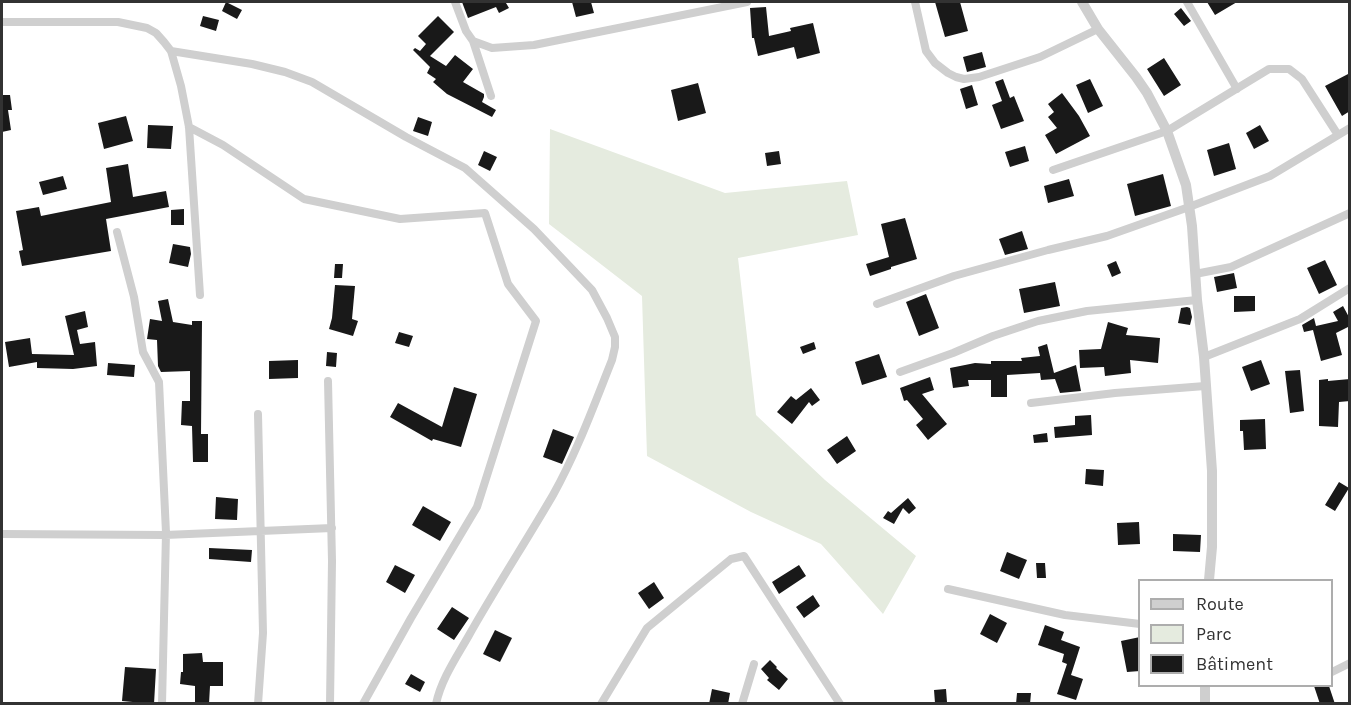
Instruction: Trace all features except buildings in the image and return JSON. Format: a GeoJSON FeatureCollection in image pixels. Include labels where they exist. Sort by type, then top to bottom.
{"type":"FeatureCollection","features":[{"type":"Feature","properties":{"kind":"street"},"geometry":{"type":"LineString","coordinates":[[455,2],[466,31],[473,41],[491,96]]}},
{"type":"Feature","properties":{"kind":"street"},"geometry":{"type":"LineString","coordinates":[[473,41],[492,48],[534,45],[747,2]]}},
{"type":"Feature","properties":{"kind":"street"},"geometry":{"type":"LineString","coordinates":[[915,2],[926,51],[935,63],[948,73],[964,79],[980,77],[1040,57],[1098,29]]}},
{"type":"Feature","properties":{"kind":"street"},"geometry":{"type":"LineString","coordinates":[[1082,2],[1098,29],[1147,93],[1167,131],[1186,185],[1204,357],[1212,471],[1212,547],[1209,579]]}},
{"type":"Feature","properties":{"kind":"street"},"geometry":{"type":"LineString","coordinates":[[1187,2],[1237,89]]}},
{"type":"Feature","properties":{"kind":"street"},"geometry":{"type":"LineString","coordinates":[[2,22],[118,22],[147,28],[165,42],[171,51],[182,86],[189,127],[200,295]]}},
{"type":"Feature","properties":{"kind":"street"},"geometry":{"type":"LineString","coordinates":[[171,51],[252,64],[285,72],[312,82],[465,168],[543,238],[592,290],[607,318],[615,338],[612,360],[572,459],[450,668],[436,704]]}},
{"type":"Feature","properties":{"kind":"street"},"geometry":{"type":"LineString","coordinates":[[1053,170],[1167,131],[1269,69],[1289,69],[1302,79],[1338,135]]}},
{"type":"Feature","properties":{"kind":"street"},"geometry":{"type":"LineString","coordinates":[[189,127],[223,145],[304,200],[400,219],[485,213],[508,284],[536,321],[477,507],[363,704]]}},
{"type":"Feature","properties":{"kind":"street"},"geometry":{"type":"LineString","coordinates":[[877,304],[954,276],[1107,236],[1189,207],[1269,176],[1350,128]]}},
{"type":"Feature","properties":{"kind":"street"},"geometry":{"type":"LineString","coordinates":[[1195,274],[1231,267],[1350,213]]}},
{"type":"Feature","properties":{"kind":"street"},"geometry":{"type":"LineString","coordinates":[[117,232],[134,297],[143,352],[159,382],[165,535],[162,704]]}},
{"type":"Feature","properties":{"kind":"street"},"geometry":{"type":"LineString","coordinates":[[1204,357],[1300,319],[1350,288]]}},
{"type":"Feature","properties":{"kind":"street"},"geometry":{"type":"LineString","coordinates":[[900,372],[1038,321],[1087,311],[1197,300]]}},
{"type":"Feature","properties":{"kind":"street"},"geometry":{"type":"LineString","coordinates":[[328,381],[332,561],[330,704]]}},
{"type":"Feature","properties":{"kind":"street"},"geometry":{"type":"LineString","coordinates":[[1031,403],[1205,386]]}},
{"type":"Feature","properties":{"kind":"street"},"geometry":{"type":"LineString","coordinates":[[258,414],[263,633],[258,704]]}},
{"type":"Feature","properties":{"kind":"street"},"geometry":{"type":"LineString","coordinates":[[2,534],[165,535],[331,528]]}},
{"type":"Feature","properties":{"kind":"street"},"geometry":{"type":"LineString","coordinates":[[601,704],[647,628],[731,559],[744,556],[840,704]]}},
{"type":"Feature","properties":{"kind":"street"},"geometry":{"type":"LineString","coordinates":[[948,589],[1065,615],[1138,624]]}},
{"type":"Feature","properties":{"kind":"street"},"geometry":{"type":"LineString","coordinates":[[1333,672],[1350,663]]}},
{"type":"Feature","properties":{"kind":"street"},"geometry":{"type":"LineString","coordinates":[[742,704],[754,664]]}},
{"type":"Feature","properties":{"kind":"street"},"geometry":{"type":"LineString","coordinates":[[1205,687],[1205,704]]}},
{"type":"Feature","properties":{"kind":"green space"},"geometry":{"type":"Polygon","coordinates":[[[550,129],[725,193],[847,181],[858,235],[738,258],[756,415],[825,480],[916,556],[883,614],[821,544],[751,512],[647,456],[642,296],[549,224],[550,129]]]}}]}
